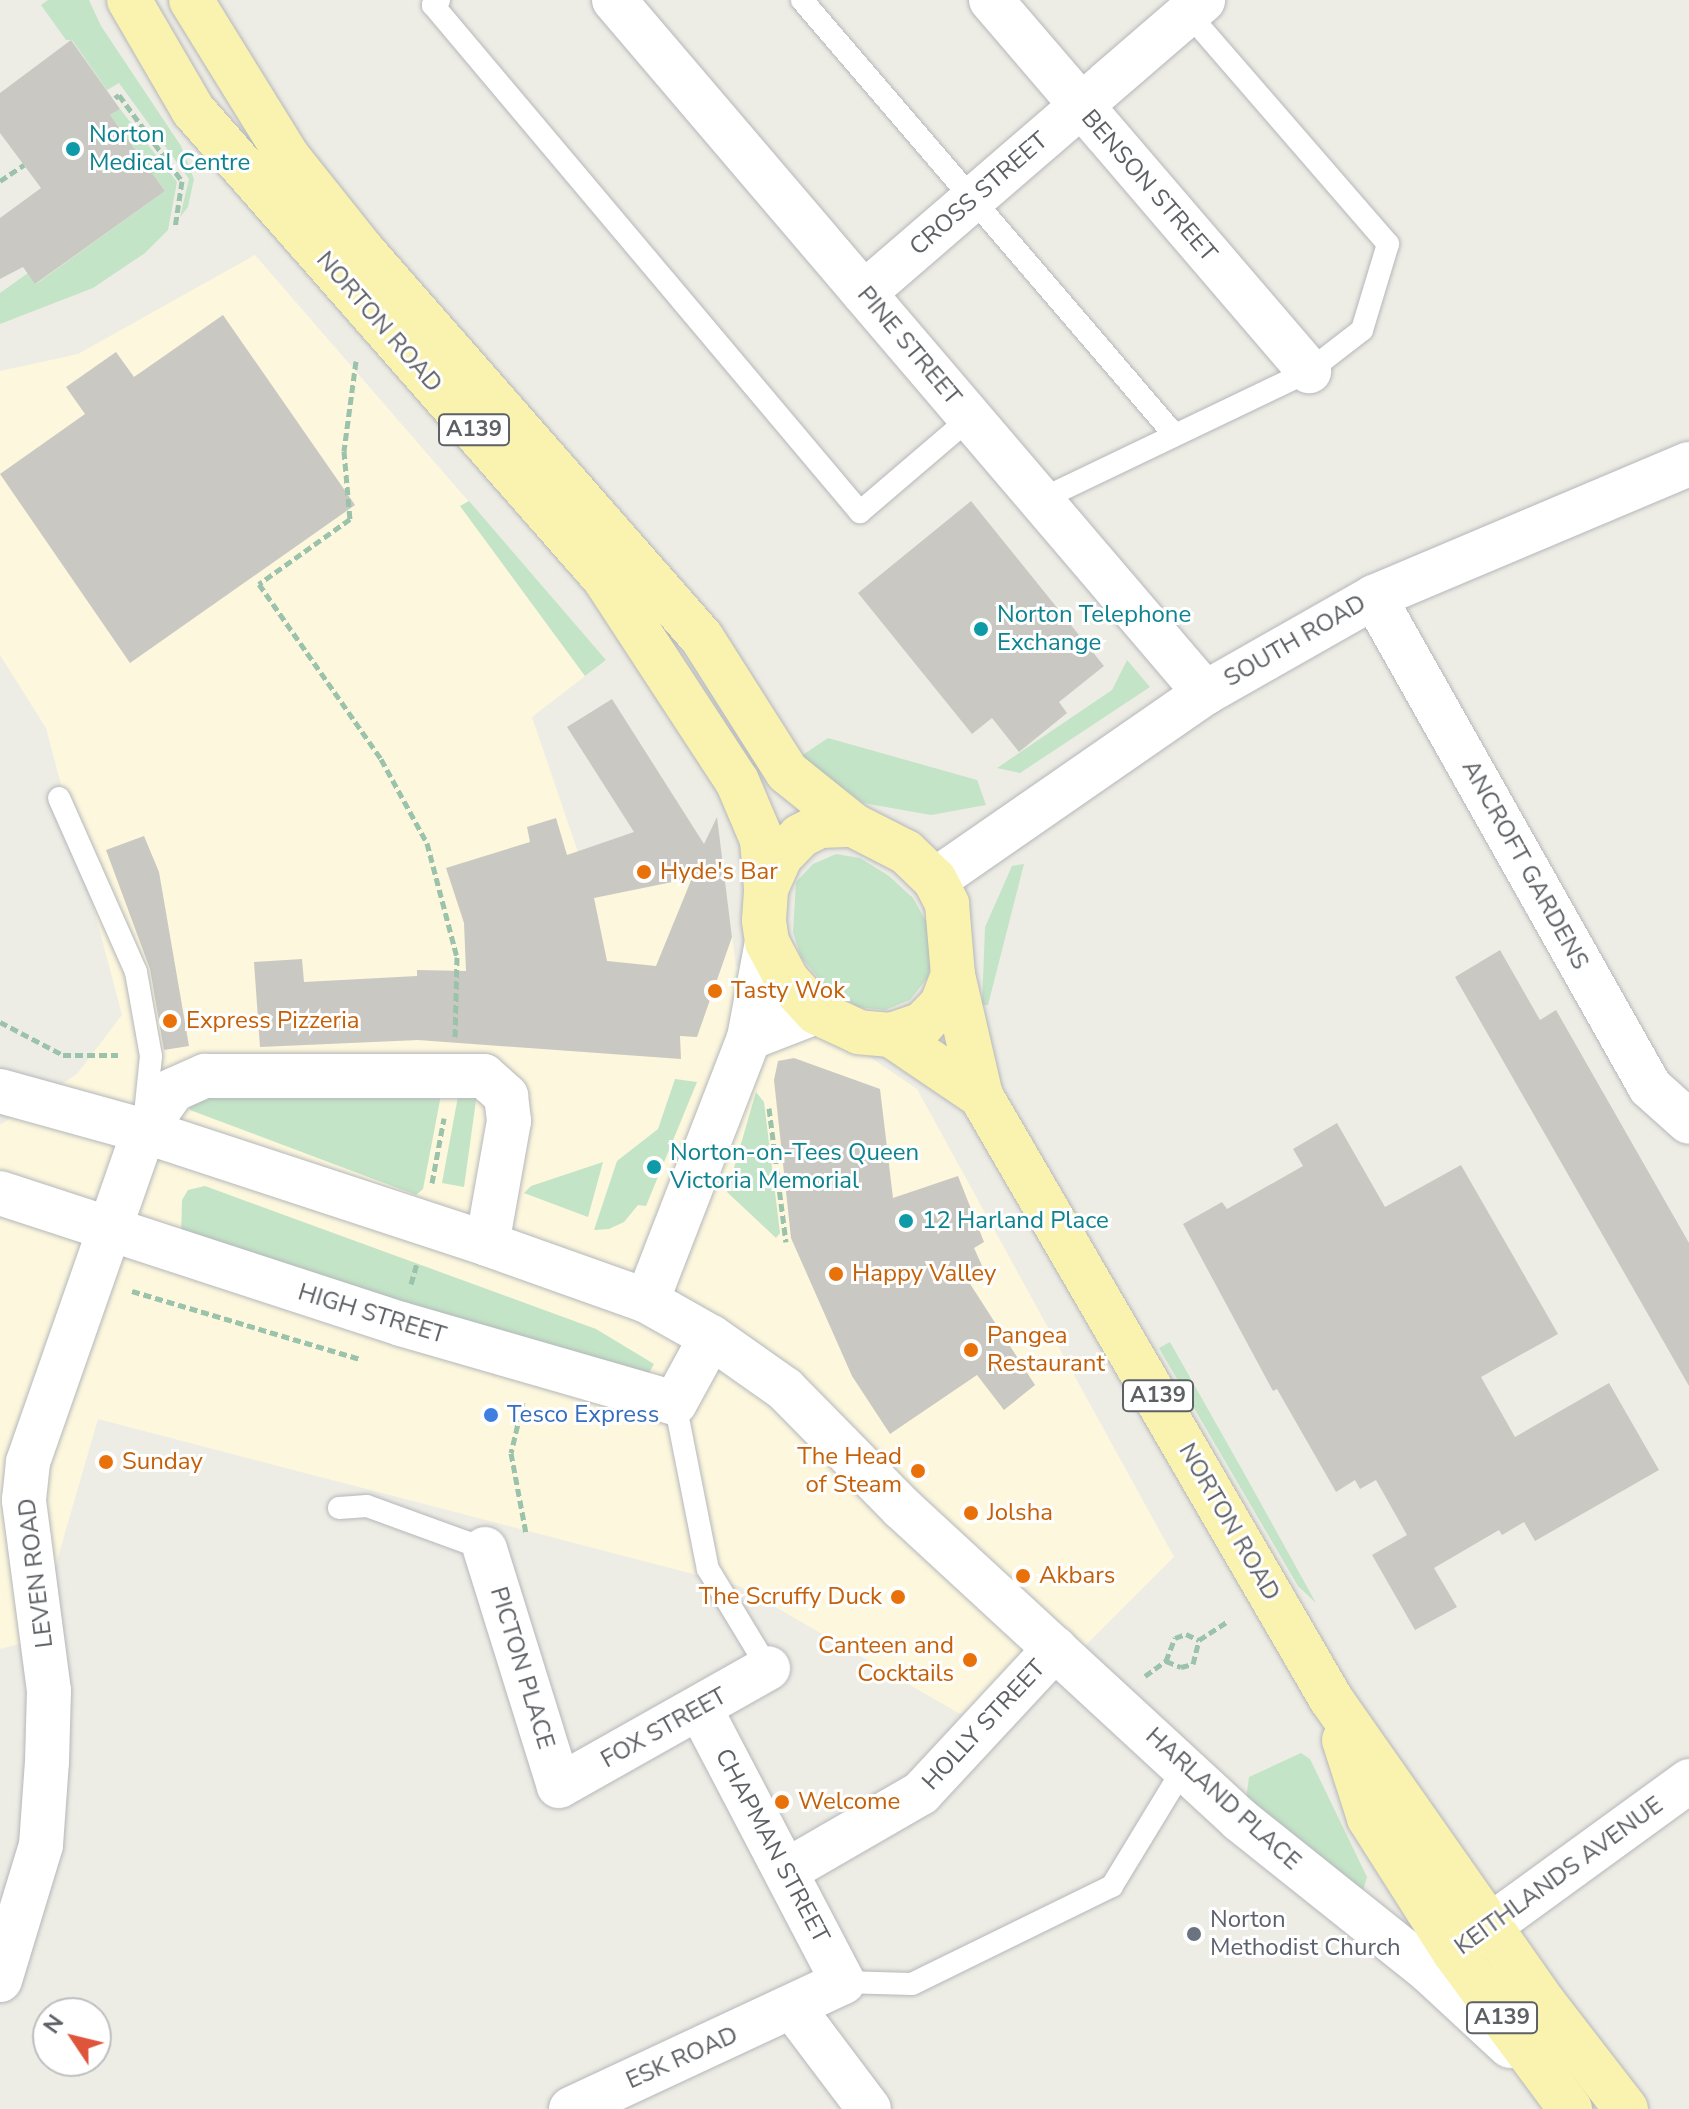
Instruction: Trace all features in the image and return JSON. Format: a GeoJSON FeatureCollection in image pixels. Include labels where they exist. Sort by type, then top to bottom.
{"type":"FeatureCollection","features":[{"type":"Feature","properties":{"kind":"main road","name":"NORTON ROAD"},"geometry":{"type":"LineString","coordinates":[[129,0],[193,110],[604,578],[737,781],[762,840],[766,889]]}},
{"type":"Feature","properties":{"kind":"main road","name":"NORTON ROAD"},"geometry":{"type":"LineString","coordinates":[[191,0],[288,157],[363,251],[702,638],[787,772],[853,825]]}},
{"type":"Feature","properties":{"kind":"main road","name":"A139"},"geometry":{"type":"LineString","coordinates":[[891,1035],[859,1032],[816,1012],[787,980],[767,942],[766,889],[780,857],[800,836],[820,826],[853,825],[906,852],[935,880],[947,904],[953,975]]}},
{"type":"Feature","properties":{"kind":"main road","name":"NORTON ROAD"},"geometry":{"type":"LineString","coordinates":[[953,975],[981,1096],[1331,1699],[1490,1926],[1626,2109]]}},
{"type":"Feature","properties":{"kind":"main road"},"geometry":{"type":"LineString","coordinates":[[891,1035],[923,1024],[942,1004],[953,975]]}},
{"type":"Feature","properties":{"kind":"main road","name":"NORTON ROAD"},"geometry":{"type":"LineString","coordinates":[[891,1035],[981,1096]]}},
{"type":"Feature","properties":{"kind":"main road","name":"NORTON ROAD"},"geometry":{"type":"LineString","coordinates":[[1331,1699],[1369,1818],[1441,1961],[1560,2096]]}},
{"type":"Feature","properties":{"kind":"street","name":"PINE STREET"},"geometry":{"type":"LineString","coordinates":[[614,0],[1205,693]]}},
{"type":"Feature","properties":{"kind":"street","name":"BENSON STREET"},"geometry":{"type":"LineString","coordinates":[[991,0],[1309,371]]}},
{"type":"Feature","properties":{"kind":"street","name":"CROSS STREET"},"geometry":{"type":"LineString","coordinates":[[864,293],[1080,106],[1189,4]]}},
{"type":"Feature","properties":{"kind":"street","name":"SOUTH ROAD"},"geometry":{"type":"LineString","coordinates":[[935,880],[1205,693],[1374,597],[1689,464]]}},
{"type":"Feature","properties":{"kind":"street","name":"ANCROFT GARDENS"},"geometry":{"type":"LineString","coordinates":[[1374,597],[1650,1087],[1689,1122]]}},
{"type":"Feature","properties":{"kind":"street"},"geometry":{"type":"LineString","coordinates":[[647,1301],[749,1038],[767,942]]}},
{"type":"Feature","properties":{"kind":"street"},"geometry":{"type":"LineString","coordinates":[[749,1038],[816,1012]]}},
{"type":"Feature","properties":{"kind":"street"},"geometry":{"type":"LineString","coordinates":[[144,1131],[173,1090],[205,1076],[452,1073],[484,1076],[506,1096],[509,1121],[487,1244]]}},
{"type":"Feature","properties":{"kind":"street"},"geometry":{"type":"LineString","coordinates":[[0,1091],[144,1131],[487,1244],[647,1301],[711,1337],[675,1403]]}},
{"type":"Feature","properties":{"kind":"street","name":"LEVEN ROAD"},"geometry":{"type":"LineString","coordinates":[[0,1980],[14,1887],[41,1845],[49,1691],[24,1500],[28,1462],[144,1131]]}},
{"type":"Feature","properties":{"kind":"street","name":"HIGH STREET"},"geometry":{"type":"LineString","coordinates":[[0,1193],[401,1324],[675,1403]]}},
{"type":"Feature","properties":{"kind":"street","name":"HARLAND PLACE"},"geometry":{"type":"LineString","coordinates":[[711,1337],[785,1389],[902,1508],[1240,1820],[1441,1961]]}},
{"type":"Feature","properties":{"kind":"street","name":"PICTON PLACE"},"geometry":{"type":"LineString","coordinates":[[485,1549],[559,1786]]}},
{"type":"Feature","properties":{"kind":"street","name":"HOLLY STREET"},"geometry":{"type":"LineString","coordinates":[[786,1871],[921,1793],[1055,1649]]}},
{"type":"Feature","properties":{"kind":"street","name":"FOX STREET"},"geometry":{"type":"LineString","coordinates":[[559,1786],[701,1710],[768,1668]]}},
{"type":"Feature","properties":{"kind":"street","name":"CHAPMAN STREET"},"geometry":{"type":"LineString","coordinates":[[701,1710],[843,1982]]}},
{"type":"Feature","properties":{"kind":"street","name":"KEITHLANDS AVENUE"},"geometry":{"type":"LineString","coordinates":[[1441,1961],[1689,1781]]}},
{"type":"Feature","properties":{"kind":"street","name":"ESK ROAD"},"geometry":{"type":"LineString","coordinates":[[571,2109],[793,2008],[843,1982]]}},
{"type":"Feature","properties":{"kind":"street"},"geometry":{"type":"LineString","coordinates":[[793,2008],[869,2109]]}},
{"type":"Feature","properties":{"kind":"lane"},"geometry":{"type":"LineString","coordinates":[[439,0],[433,5],[860,512],[970,418]]}},
{"type":"Feature","properties":{"kind":"lane"},"geometry":{"type":"LineString","coordinates":[[802,0],[1173,433]]}},
{"type":"Feature","properties":{"kind":"lane"},"geometry":{"type":"LineString","coordinates":[[1040,500],[1173,433],[1309,371],[1362,330],[1388,244],[1189,4]]}},
{"type":"Feature","properties":{"kind":"lane"},"geometry":{"type":"LineString","coordinates":[[59,798],[136,972],[151,1056],[144,1131]]}},
{"type":"Feature","properties":{"kind":"lane"},"geometry":{"type":"LineString","coordinates":[[675,1403],[708,1569],[768,1668]]}},
{"type":"Feature","properties":{"kind":"lane"},"geometry":{"type":"LineString","coordinates":[[339,1508],[367,1506],[485,1549]]}},
{"type":"Feature","properties":{"kind":"lane"},"geometry":{"type":"LineString","coordinates":[[843,1982],[912,1984],[1112,1886],[1185,1766]]}},
{"type":"Feature","properties":{"kind":"path"},"geometry":{"type":"LineString","coordinates":[[115,98],[119,95],[182,181],[175,228]]}},
{"type":"Feature","properties":{"kind":"path"},"geometry":{"type":"LineString","coordinates":[[0,181],[24,165]]}},
{"type":"Feature","properties":{"kind":"path"},"geometry":{"type":"LineString","coordinates":[[356,359],[344,451],[350,519],[259,584],[381,759],[427,843],[457,957],[452,1073],[426,1226],[401,1324]]}},
{"type":"Feature","properties":{"kind":"path"},"geometry":{"type":"LineString","coordinates":[[0,1022],[63,1055],[121,1055]]}},
{"type":"Feature","properties":{"kind":"path"},"geometry":{"type":"LineString","coordinates":[[767,1096],[786,1242]]}},
{"type":"Feature","properties":{"kind":"path"},"geometry":{"type":"LineString","coordinates":[[127,1289],[366,1360]]}},
{"type":"Feature","properties":{"kind":"path"},"geometry":{"type":"LineString","coordinates":[[485,1549],[528,1547],[511,1453],[523,1400],[509,1396]]}},
{"type":"Feature","properties":{"kind":"path"},"geometry":{"type":"LineString","coordinates":[[1199,1640],[1228,1621]]}},
{"type":"Feature","properties":{"kind":"path"},"geometry":{"type":"LineString","coordinates":[[1141,1678],[1166,1661],[1175,1638],[1186,1634],[1199,1640]]}},
{"type":"Feature","properties":{"kind":"path"},"geometry":{"type":"LineString","coordinates":[[1166,1661],[1181,1667],[1193,1664],[1200,1653],[1199,1640]]}},
{"type":"Feature","properties":{"kind":"shaded area"},"geometry":{"type":"Polygon","coordinates":[[[255,255],[606,660],[532,717],[583,867],[720,841],[736,966],[917,1089],[1174,1557],[1057,1674],[960,1714],[739,1586],[98,1419],[34,1640],[0,1649],[0,1125],[77,1074],[122,1015],[46,728],[0,655],[0,371],[78,354],[255,255]]]}},
{"type":"Feature","properties":{"kind":"green space"},"geometry":{"type":"Polygon","coordinates":[[[48,0],[89,0],[101,26],[181,146],[194,179],[188,207],[180,217],[189,179],[119,83],[107,90],[72,40],[66,40],[41,5],[48,0]]]}},
{"type":"Feature","properties":{"kind":"green space"},"geometry":{"type":"Polygon","coordinates":[[[120,109],[177,182],[168,230],[145,253],[93,288],[0,324],[0,293],[28,273],[36,284],[165,191],[110,115],[120,109]]]}},
{"type":"Feature","properties":{"kind":"green space"},"geometry":{"type":"Polygon","coordinates":[[[469,501],[606,660],[585,676],[460,506],[469,501]]]}},
{"type":"Feature","properties":{"kind":"green space"},"geometry":{"type":"Polygon","coordinates":[[[1127,660],[1150,687],[1020,773],[997,768],[1112,690],[1127,660]]]}},
{"type":"Feature","properties":{"kind":"green space"},"geometry":{"type":"Polygon","coordinates":[[[828,738],[977,780],[986,805],[931,815],[863,803],[801,756],[828,738]]]}},
{"type":"Feature","properties":{"kind":"green space"},"geometry":{"type":"Polygon","coordinates":[[[836,854],[860,858],[889,876],[913,898],[927,923],[933,952],[928,977],[910,1000],[885,1010],[858,1007],[826,987],[801,957],[793,932],[796,882],[813,864],[836,854]]]}},
{"type":"Feature","properties":{"kind":"green space"},"geometry":{"type":"Polygon","coordinates":[[[1024,864],[988,1005],[982,1005],[985,927],[1012,866],[1024,864]]]}},
{"type":"Feature","properties":{"kind":"green space"},"geometry":{"type":"Polygon","coordinates":[[[675,1079],[697,1082],[646,1206],[638,1205],[624,1222],[609,1229],[594,1230],[617,1161],[658,1129],[675,1079]]]}},
{"type":"Feature","properties":{"kind":"green space"},"geometry":{"type":"Polygon","coordinates":[[[459,1091],[477,1093],[464,1187],[442,1183],[459,1091]]]}},
{"type":"Feature","properties":{"kind":"green space"},"geometry":{"type":"Polygon","coordinates":[[[756,1092],[764,1102],[780,1233],[776,1238],[727,1192],[756,1092]]]}},
{"type":"Feature","properties":{"kind":"green space"},"geometry":{"type":"Polygon","coordinates":[[[190,1094],[441,1095],[423,1189],[416,1195],[190,1110],[190,1094]]]}},
{"type":"Feature","properties":{"kind":"green space"},"geometry":{"type":"Polygon","coordinates":[[[603,1162],[588,1217],[524,1193],[531,1186],[603,1162]]]}},
{"type":"Feature","properties":{"kind":"green space"},"geometry":{"type":"Polygon","coordinates":[[[205,1186],[596,1329],[654,1364],[645,1380],[181,1237],[182,1200],[188,1190],[205,1186]]]}},
{"type":"Feature","properties":{"kind":"green space"},"geometry":{"type":"Polygon","coordinates":[[[1170,1342],[1316,1603],[1298,1586],[1159,1348],[1170,1342]]]}},
{"type":"Feature","properties":{"kind":"green space"},"geometry":{"type":"Polygon","coordinates":[[[1301,1753],[1310,1759],[1367,1877],[1363,1891],[1246,1800],[1249,1777],[1301,1753]]]}},
{"type":"Feature","properties":{"kind":"building","name":"Norton Medical Centre"},"geometry":{"type":"Polygon","coordinates":[[[71,40],[120,109],[110,115],[165,191],[35,284],[23,267],[0,279],[0,218],[41,188],[0,133],[0,93],[71,40]]]}},
{"type":"Feature","properties":{"kind":"building"},"geometry":{"type":"Polygon","coordinates":[[[223,315],[355,505],[130,663],[0,474],[85,414],[66,387],[116,352],[134,377],[223,315]]]}},
{"type":"Feature","properties":{"kind":"building","name":"Norton Telephone Exchange"},"geometry":{"type":"Polygon","coordinates":[[[971,501],[1104,666],[1059,702],[1067,713],[1019,752],[992,718],[972,734],[858,593],[971,501]]]}},
{"type":"Feature","properties":{"kind":"building"},"geometry":{"type":"Polygon","coordinates":[[[612,699],[704,844],[717,817],[732,937],[697,1037],[680,1036],[681,1059],[418,1040],[260,1047],[254,962],[302,959],[304,982],[417,976],[417,970],[466,971],[464,923],[446,868],[530,842],[527,827],[556,818],[567,855],[634,832],[567,727],[612,699]],[[692,878],[594,898],[607,961],[656,966],[692,878]]]}},
{"type":"Feature","properties":{"kind":"building"},"geometry":{"type":"Polygon","coordinates":[[[144,836],[159,872],[189,1046],[164,1050],[150,969],[106,850],[144,836]]]}},
{"type":"Feature","properties":{"kind":"building"},"geometry":{"type":"Polygon","coordinates":[[[1500,950],[1540,1020],[1556,1010],[1689,1243],[1689,1386],[1455,977],[1500,950]]]}},
{"type":"Feature","properties":{"kind":"building"},"geometry":{"type":"Polygon","coordinates":[[[794,1058],[880,1089],[893,1198],[958,1176],[984,1242],[974,1248],[983,1268],[965,1276],[1035,1385],[1004,1410],[977,1375],[890,1434],[852,1376],[791,1238],[774,1080],[778,1061],[794,1058]]]}},
{"type":"Feature","properties":{"kind":"building"},"geometry":{"type":"Polygon","coordinates":[[[1337,1123],[1385,1207],[1461,1165],[1558,1334],[1481,1377],[1515,1437],[1609,1383],[1659,1470],[1535,1541],[1524,1522],[1502,1535],[1499,1530],[1434,1568],[1457,1607],[1415,1630],[1372,1555],[1407,1535],[1376,1480],[1360,1489],[1355,1480],[1336,1492],[1277,1389],[1273,1391],[1183,1224],[1222,1202],[1227,1209],[1303,1166],[1293,1149],[1337,1123]]]}},
{"type":"Feature","properties":{"kind":"place","name":"Norton Medical Centre"},"geometry":{"type":"Point","coordinates":[73,149]}},
{"type":"Feature","properties":{"kind":"place","name":"Norton Telephone Exchange"},"geometry":{"type":"Point","coordinates":[981,629]}},
{"type":"Feature","properties":{"kind":"place","name":"Hyde's Bar"},"geometry":{"type":"Point","coordinates":[644,872]}},
{"type":"Feature","properties":{"kind":"place","name":"Tasty Wok"},"geometry":{"type":"Point","coordinates":[715,991]}},
{"type":"Feature","properties":{"kind":"place","name":"Express Pizzeria"},"geometry":{"type":"Point","coordinates":[170,1021]}},
{"type":"Feature","properties":{"kind":"place","name":"Norton-on-Tees Queen Victoria Memorial"},"geometry":{"type":"Point","coordinates":[654,1167]}},
{"type":"Feature","properties":{"kind":"place","name":"12 Harland Place"},"geometry":{"type":"Point","coordinates":[906,1221]}},
{"type":"Feature","properties":{"kind":"place","name":"Happy Valley"},"geometry":{"type":"Point","coordinates":[836,1274]}},
{"type":"Feature","properties":{"kind":"place","name":"Pangea Restaurant"},"geometry":{"type":"Point","coordinates":[971,1350]}},
{"type":"Feature","properties":{"kind":"place","name":"Tesco Express"},"geometry":{"type":"Point","coordinates":[491,1415]}},
{"type":"Feature","properties":{"kind":"place","name":"Sunday"},"geometry":{"type":"Point","coordinates":[106,1462]}},
{"type":"Feature","properties":{"kind":"place","name":"The Head of Steam"},"geometry":{"type":"Point","coordinates":[918,1471]}},
{"type":"Feature","properties":{"kind":"place","name":"Jolsha"},"geometry":{"type":"Point","coordinates":[971,1513]}},
{"type":"Feature","properties":{"kind":"place","name":"Akbars"},"geometry":{"type":"Point","coordinates":[1023,1576]}},
{"type":"Feature","properties":{"kind":"place","name":"The Scruffy Duck"},"geometry":{"type":"Point","coordinates":[898,1597]}},
{"type":"Feature","properties":{"kind":"place","name":"Canteen and Cocktails"},"geometry":{"type":"Point","coordinates":[970,1660]}},
{"type":"Feature","properties":{"kind":"place","name":"Welcome"},"geometry":{"type":"Point","coordinates":[782,1802]}},
{"type":"Feature","properties":{"kind":"place","name":"Norton Methodist Church"},"geometry":{"type":"Point","coordinates":[1194,1934]}}]}
